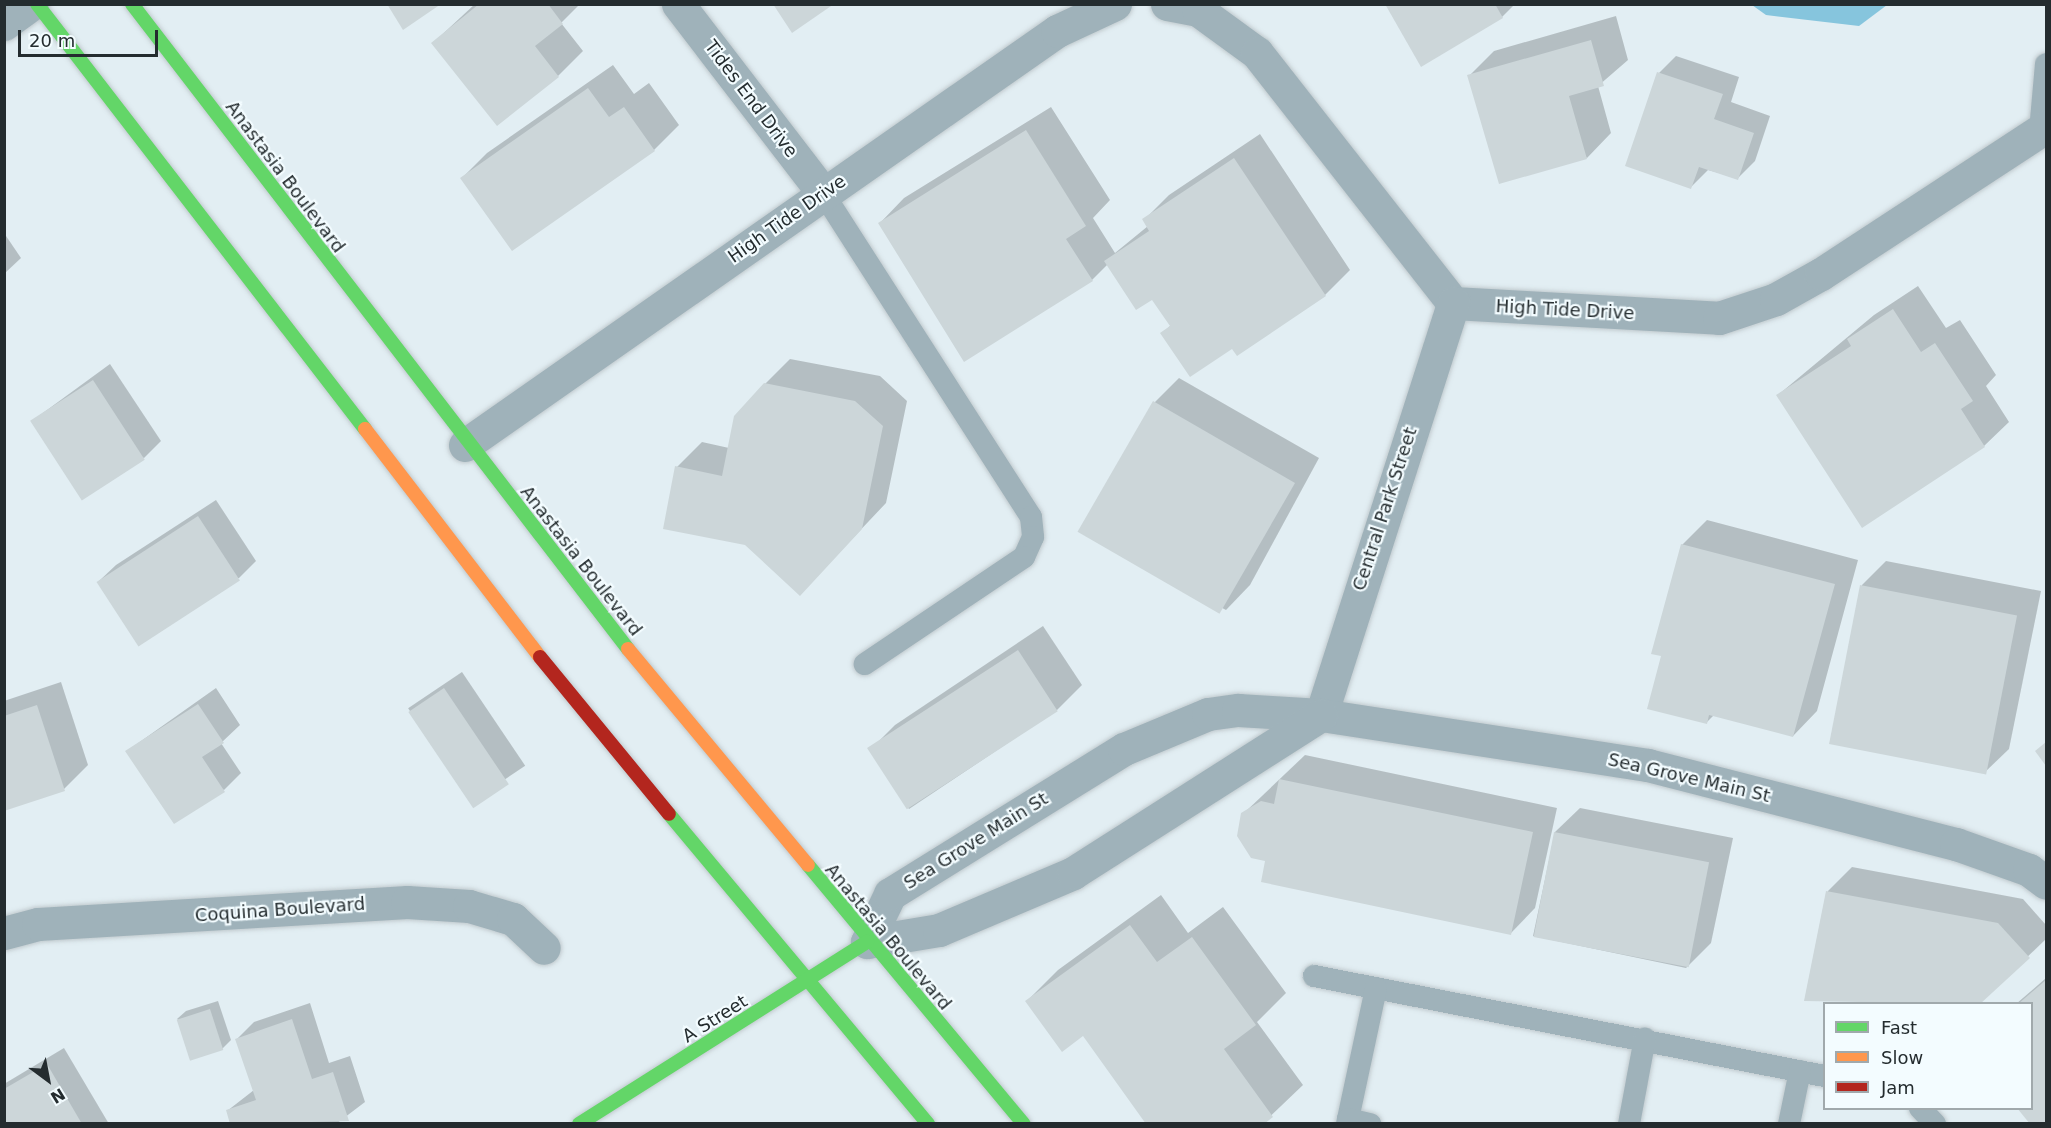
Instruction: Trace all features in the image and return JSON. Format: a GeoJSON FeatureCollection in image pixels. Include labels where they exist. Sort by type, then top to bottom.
{"type":"FeatureCollection","features":[{"type":"Feature","properties":{"kind":"main road"},"geometry":{"type":"LineString","coordinates":[[34,4],[567,692],[928,1124]]}},
{"type":"Feature","properties":{"kind":"main road","name":"Anastasia Boulevard"},"geometry":{"type":"LineString","coordinates":[[132,4],[465,445],[867,942],[1024,1124]]}},
{"type":"Feature","properties":{"kind":"main road","name":"A Street"},"geometry":{"type":"LineString","coordinates":[[579,1124],[809,982],[867,942]]}},
{"type":"Feature","properties":{"kind":"street"},"geometry":{"type":"LineString","coordinates":[[4,24],[34,4]]}},
{"type":"Feature","properties":{"kind":"street","name":"Tides End Drive"},"geometry":{"type":"LineString","coordinates":[[678,4],[823,193]]}},
{"type":"Feature","properties":{"kind":"street","name":"High Tide Drive"},"geometry":{"type":"LineString","coordinates":[[465,445],[1057,31],[1115,4]]}},
{"type":"Feature","properties":{"kind":"street"},"geometry":{"type":"LineString","coordinates":[[1167,4],[1198,10],[1257,53],[1453,303]]}},
{"type":"Feature","properties":{"kind":"street","name":"High Tide Drive"},"geometry":{"type":"LineString","coordinates":[[1453,303],[1719,318],[1776,300],[2043,129]]}},
{"type":"Feature","properties":{"kind":"street","name":"Central Park Street"},"geometry":{"type":"LineString","coordinates":[[1321,715],[1453,303]]}},
{"type":"Feature","properties":{"kind":"street","name":"Sea Grove Main St"},"geometry":{"type":"LineString","coordinates":[[867,942],[890,894],[1124,749],[1208,714],[1238,710],[1321,715],[1648,765],[1956,844],[2029,870],[2046,883]]}},
{"type":"Feature","properties":{"kind":"street"},"geometry":{"type":"LineString","coordinates":[[867,942],[939,930],[1073,873],[1321,715]]}},
{"type":"Feature","properties":{"kind":"street","name":"Coquina Boulevard"},"geometry":{"type":"LineString","coordinates":[[4,933],[38,924],[407,902],[469,906],[513,919],[544,948]]}},
{"type":"Feature","properties":{"kind":"lane"},"geometry":{"type":"LineString","coordinates":[[2043,129],[2046,64]]}},
{"type":"Feature","properties":{"kind":"lane"},"geometry":{"type":"LineString","coordinates":[[823,193],[1031,517],[1033,537],[1024,557],[865,664]]}},
{"type":"Feature","properties":{"kind":"lane"},"geometry":{"type":"LineString","coordinates":[[1314,976],[1645,1038],[1823,1076]]}},
{"type":"Feature","properties":{"kind":"lane"},"geometry":{"type":"LineString","coordinates":[[1355,1122],[1376,988]]}},
{"type":"Feature","properties":{"kind":"lane"},"geometry":{"type":"LineString","coordinates":[[1629,1124],[1645,1038]]}},
{"type":"Feature","properties":{"kind":"lane"},"geometry":{"type":"LineString","coordinates":[[1789,1124],[1800,1071]]}},
{"type":"Feature","properties":{"kind":"lane"},"geometry":{"type":"LineString","coordinates":[[1922,1110],[1935,1124]]}},
{"type":"Feature","properties":{"kind":"water"},"geometry":{"type":"Polygon","coordinates":[[[1752,5],[1887,5],[1859,26],[1766,15],[1752,5]]]}},
{"type":"Feature","properties":{"kind":"building"},"geometry":{"type":"Polygon","coordinates":[[[387,4],[441,4],[403,30],[387,4]]]}},
{"type":"Feature","properties":{"kind":"building"},"geometry":{"type":"Polygon","coordinates":[[[479,4],[548,4],[563,24],[535,46],[559,77],[497,126],[431,43],[479,4]]]}},
{"type":"Feature","properties":{"kind":"building"},"geometry":{"type":"Polygon","coordinates":[[[773,4],[834,4],[792,33],[773,4]]]}},
{"type":"Feature","properties":{"kind":"building"},"geometry":{"type":"Polygon","coordinates":[[[1385,4],[1495,4],[1503,18],[1421,67],[1385,4]]]}},
{"type":"Feature","properties":{"kind":"building"},"geometry":{"type":"Polygon","coordinates":[[[1591,40],[1604,86],[1569,96],[1587,159],[1499,184],[1467,75],[1591,40]]]}},
{"type":"Feature","properties":{"kind":"building"},"geometry":{"type":"Polygon","coordinates":[[[1657,72],[1723,94],[1714,119],[1754,133],[1738,180],[1699,167],[1691,189],[1625,166],[1657,72]]]}},
{"type":"Feature","properties":{"kind":"building"},"geometry":{"type":"Polygon","coordinates":[[[588,88],[609,117],[624,107],[655,151],[512,251],[460,178],[588,88]]]}},
{"type":"Feature","properties":{"kind":"building"},"geometry":{"type":"Polygon","coordinates":[[[1026,130],[1086,226],[1066,239],[1093,281],[964,362],[878,223],[1026,130]]]}},
{"type":"Feature","properties":{"kind":"building"},"geometry":{"type":"Polygon","coordinates":[[[1234,158],[1326,296],[1237,356],[1232,349],[1190,377],[1160,333],[1170,326],[1152,300],[1136,310],[1104,261],[1149,231],[1142,219],[1234,158]]]}},
{"type":"Feature","properties":{"kind":"building"},"geometry":{"type":"Polygon","coordinates":[[[1893,309],[1921,352],[1935,343],[1973,401],[1961,409],[1985,447],[1862,528],[1776,395],[1851,346],[1847,339],[1893,309]]]}},
{"type":"Feature","properties":{"kind":"building"},"geometry":{"type":"Polygon","coordinates":[[[93,380],[145,460],[82,501],[30,421],[93,380]]]}},
{"type":"Feature","properties":{"kind":"building"},"geometry":{"type":"Polygon","coordinates":[[[764,383],[855,401],[883,426],[862,529],[800,596],[745,545],[663,529],[675,466],[722,476],[734,416],[764,383]]]}},
{"type":"Feature","properties":{"kind":"building"},"geometry":{"type":"Polygon","coordinates":[[[1153,401],[1295,483],[1220,614],[1078,532],[1153,401]]]}},
{"type":"Feature","properties":{"kind":"building"},"geometry":{"type":"Polygon","coordinates":[[[198,516],[240,581],[138,646],[97,582],[198,516]]]}},
{"type":"Feature","properties":{"kind":"building"},"geometry":{"type":"Polygon","coordinates":[[[1681,544],[1835,584],[1793,737],[1709,715],[1707,724],[1647,709],[1661,656],[1651,654],[1681,544]]]}},
{"type":"Feature","properties":{"kind":"building"},"geometry":{"type":"Polygon","coordinates":[[[1860,585],[2017,616],[1986,775],[1829,744],[1860,585]]]}},
{"type":"Feature","properties":{"kind":"building"},"geometry":{"type":"Polygon","coordinates":[[[1018,650],[1058,711],[907,809],[867,748],[1018,650]]]}},
{"type":"Feature","properties":{"kind":"building"},"geometry":{"type":"Polygon","coordinates":[[[444,688],[509,784],[473,808],[408,712],[444,688]]]}},
{"type":"Feature","properties":{"kind":"building"},"geometry":{"type":"Polygon","coordinates":[[[198,704],[224,743],[202,757],[225,792],[174,824],[125,751],[198,704]]]}},
{"type":"Feature","properties":{"kind":"building"},"geometry":{"type":"Polygon","coordinates":[[[37,705],[65,791],[4,811],[4,716],[37,705]]]}},
{"type":"Feature","properties":{"kind":"building"},"geometry":{"type":"Polygon","coordinates":[[[2046,742],[2046,766],[2035,751],[2046,742]]]}},
{"type":"Feature","properties":{"kind":"building"},"geometry":{"type":"Polygon","coordinates":[[[1279,779],[1533,832],[1511,935],[1261,882],[1265,861],[1251,858],[1237,836],[1241,813],[1261,801],[1274,804],[1279,779]]]}},
{"type":"Feature","properties":{"kind":"building"},"geometry":{"type":"Polygon","coordinates":[[[1554,832],[1709,862],[1689,967],[1534,937],[1554,832]]]}},
{"type":"Feature","properties":{"kind":"building"},"geometry":{"type":"Polygon","coordinates":[[[1826,891],[1998,923],[2030,958],[1982,1002],[1804,1001],[1826,891]]]}},
{"type":"Feature","properties":{"kind":"building"},"geometry":{"type":"Polygon","coordinates":[[[1130,925],[1157,962],[1192,937],[1256,1025],[1224,1049],[1273,1117],[1264,1124],[1146,1124],[1083,1036],[1062,1052],[1025,1001],[1130,925]]]}},
{"type":"Feature","properties":{"kind":"building"},"geometry":{"type":"Polygon","coordinates":[[[2046,980],[2046,1124],[2030,1124],[2019,1110],[2033,1110],[2033,1002],[2020,1002],[2046,980]]]}},
{"type":"Feature","properties":{"kind":"building"},"geometry":{"type":"Polygon","coordinates":[[[210,1009],[223,1050],[190,1061],[177,1020],[210,1009]]]}},
{"type":"Feature","properties":{"kind":"building"},"geometry":{"type":"Polygon","coordinates":[[[292,1019],[312,1079],[333,1072],[349,1121],[230,1124],[226,1110],[256,1100],[235,1039],[292,1019]]]}},
{"type":"Feature","properties":{"kind":"building"},"geometry":{"type":"Polygon","coordinates":[[[47,1064],[82,1124],[4,1124],[4,1089],[47,1064]]]}},
{"type":"Feature","properties":{"kind":"traffic: fast"},"geometry":{"type":"LineString","coordinates":[[37,4],[365,429]]}},
{"type":"Feature","properties":{"kind":"traffic: fast"},"geometry":{"type":"LineString","coordinates":[[132,4],[628,649]]}},
{"type":"Feature","properties":{"kind":"traffic: fast"},"geometry":{"type":"LineString","coordinates":[[669,814],[928,1124]]}},
{"type":"Feature","properties":{"kind":"traffic: fast"},"geometry":{"type":"LineString","coordinates":[[808,865],[1024,1124]]}},
{"type":"Feature","properties":{"kind":"traffic: fast"},"geometry":{"type":"LineString","coordinates":[[579,1124],[867,942]]}},
{"type":"Feature","properties":{"kind":"traffic: slow"},"geometry":{"type":"LineString","coordinates":[[365,429],[540,657]]}},
{"type":"Feature","properties":{"kind":"traffic: slow"},"geometry":{"type":"LineString","coordinates":[[628,649],[808,865]]}},
{"type":"Feature","properties":{"kind":"traffic: jam"},"geometry":{"type":"LineString","coordinates":[[540,657],[669,814]]}}]}
